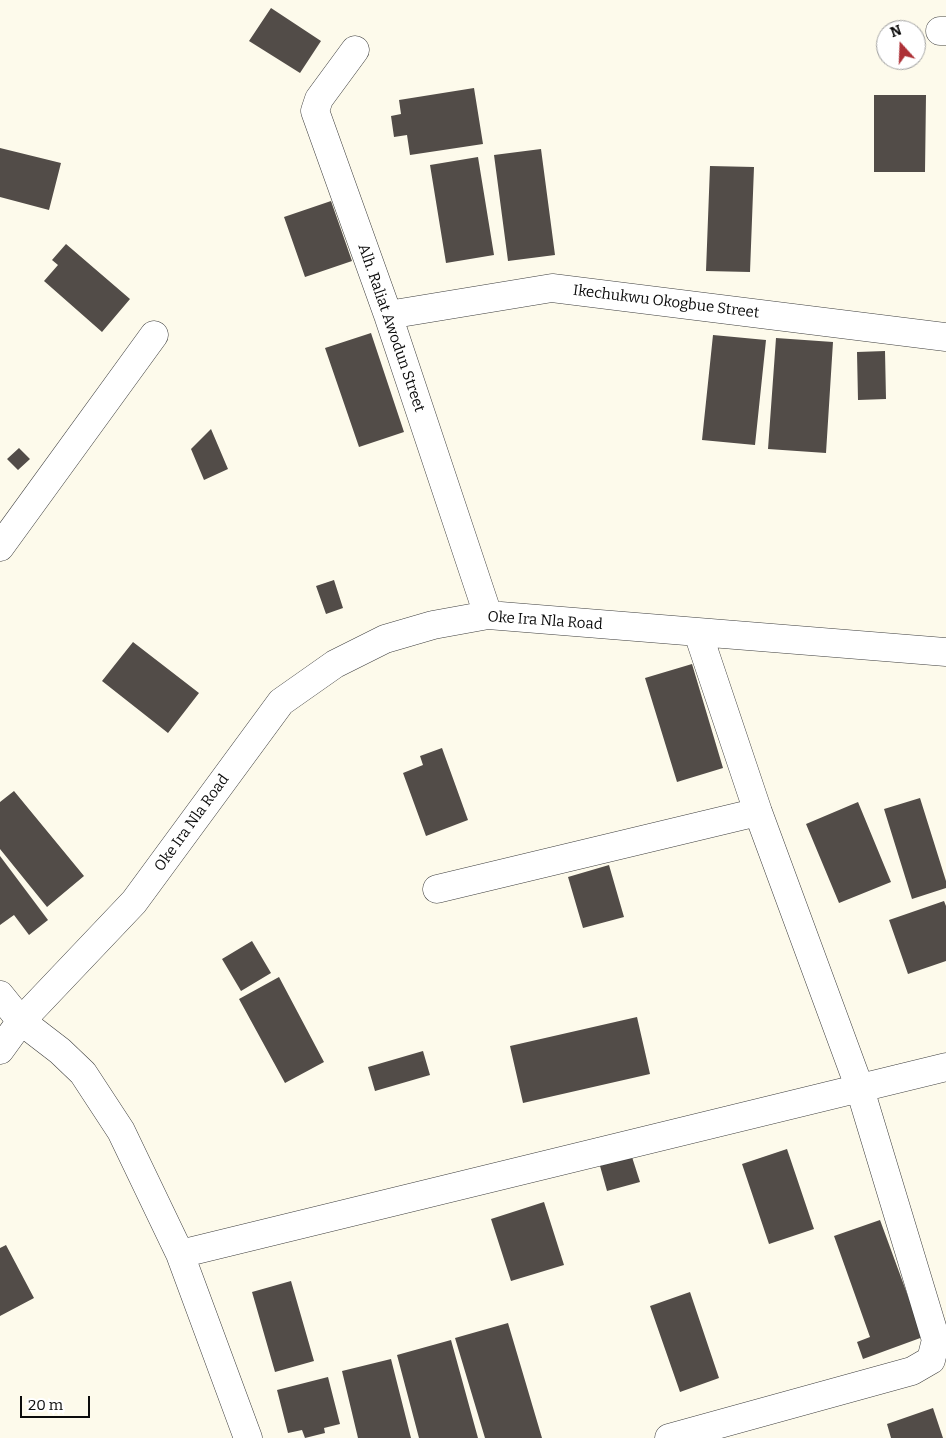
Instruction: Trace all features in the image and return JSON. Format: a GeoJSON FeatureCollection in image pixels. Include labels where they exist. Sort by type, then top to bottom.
{"type":"FeatureCollection","features":[{"type":"Feature","properties":{"kind":"street","name":"Alh. Raliat Awodun Street"},"geometry":{"type":"LineString","coordinates":[[355,50],[318,99],[315,110],[388,315],[488,615]]}},
{"type":"Feature","properties":{"kind":"street","name":"Ikechukwu Okogbue Street"},"geometry":{"type":"LineString","coordinates":[[388,315],[552,288],[946,337]]}},
{"type":"Feature","properties":{"kind":"street"},"geometry":{"type":"LineString","coordinates":[[0,547],[154,336]]}},
{"type":"Feature","properties":{"kind":"street","name":"Oke Ira Nla Road"},"geometry":{"type":"LineString","coordinates":[[0,1050],[21,1021],[134,902],[281,702],[334,664],[385,639],[433,626],[488,615],[946,652]]}},
{"type":"Feature","properties":{"kind":"street"},"geometry":{"type":"LineString","coordinates":[[669,1438],[912,1371],[931,1360],[936,1340],[860,1089],[758,812],[698,633]]}},
{"type":"Feature","properties":{"kind":"street"},"geometry":{"type":"LineString","coordinates":[[437,889],[758,812]]}},
{"type":"Feature","properties":{"kind":"street"},"geometry":{"type":"LineString","coordinates":[[0,995],[21,1021],[60,1051],[83,1073],[121,1131],[180,1254],[248,1438]]}},
{"type":"Feature","properties":{"kind":"street"},"geometry":{"type":"LineString","coordinates":[[180,1254],[946,1067]]}},
{"type":"Feature","properties":{"kind":"building"},"geometry":{"type":"Polygon","coordinates":[[[271,8],[321,41],[300,73],[249,41],[271,8]]]}},
{"type":"Feature","properties":{"kind":"building"},"geometry":{"type":"Polygon","coordinates":[[[474,88],[483,144],[410,155],[407,135],[394,137],[391,116],[401,114],[399,100],[474,88]]]}},
{"type":"Feature","properties":{"kind":"building"},"geometry":{"type":"Polygon","coordinates":[[[874,95],[926,95],[925,172],[874,172],[874,95]]]}},
{"type":"Feature","properties":{"kind":"building"},"geometry":{"type":"Polygon","coordinates":[[[0,148],[61,163],[49,210],[0,197],[0,148]]]}},
{"type":"Feature","properties":{"kind":"building"},"geometry":{"type":"Polygon","coordinates":[[[541,149],[555,255],[508,261],[494,155],[541,149]]]}},
{"type":"Feature","properties":{"kind":"building"},"geometry":{"type":"Polygon","coordinates":[[[478,157],[494,255],[446,263],[430,165],[478,157]]]}},
{"type":"Feature","properties":{"kind":"building"},"geometry":{"type":"Polygon","coordinates":[[[710,166],[754,167],[750,272],[706,271],[710,166]]]}},
{"type":"Feature","properties":{"kind":"building"},"geometry":{"type":"Polygon","coordinates":[[[331,201],[352,261],[305,277],[284,217],[331,201]]]}},
{"type":"Feature","properties":{"kind":"building"},"geometry":{"type":"Polygon","coordinates":[[[66,244],[130,299],[102,332],[44,281],[58,265],[52,260],[66,244]]]}},
{"type":"Feature","properties":{"kind":"building"},"geometry":{"type":"Polygon","coordinates":[[[371,333],[404,432],[359,447],[325,348],[371,333]]]}},
{"type":"Feature","properties":{"kind":"building"},"geometry":{"type":"Polygon","coordinates":[[[713,335],[766,340],[755,445],[702,440],[713,335]]]}},
{"type":"Feature","properties":{"kind":"building"},"geometry":{"type":"Polygon","coordinates":[[[776,338],[833,342],[826,453],[768,449],[776,338]]]}},
{"type":"Feature","properties":{"kind":"building"},"geometry":{"type":"Polygon","coordinates":[[[885,351],[886,399],[858,400],[857,352],[885,351]]]}},
{"type":"Feature","properties":{"kind":"building"},"geometry":{"type":"Polygon","coordinates":[[[211,429],[228,469],[204,480],[191,449],[211,429]]]}},
{"type":"Feature","properties":{"kind":"building"},"geometry":{"type":"Polygon","coordinates":[[[19,448],[30,459],[18,470],[7,459],[19,448]]]}},
{"type":"Feature","properties":{"kind":"building"},"geometry":{"type":"Polygon","coordinates":[[[334,580],[343,608],[326,614],[316,586],[334,580]]]}},
{"type":"Feature","properties":{"kind":"building"},"geometry":{"type":"Polygon","coordinates":[[[133,642],[199,693],[168,733],[102,681],[133,642]]]}},
{"type":"Feature","properties":{"kind":"building"},"geometry":{"type":"Polygon","coordinates":[[[692,664],[723,768],[677,782],[645,678],[692,664]]]}},
{"type":"Feature","properties":{"kind":"building"},"geometry":{"type":"Polygon","coordinates":[[[442,748],[468,820],[426,836],[403,773],[423,765],[420,756],[442,748]]]}},
{"type":"Feature","properties":{"kind":"building"},"geometry":{"type":"Polygon","coordinates":[[[14,791],[84,876],[47,907],[0,849],[0,802],[14,791]]]}},
{"type":"Feature","properties":{"kind":"building"},"geometry":{"type":"Polygon","coordinates":[[[920,798],[946,881],[946,888],[912,899],[884,809],[920,798]]]}},
{"type":"Feature","properties":{"kind":"building"},"geometry":{"type":"Polygon","coordinates":[[[858,802],[891,882],[839,903],[806,824],[858,802]]]}},
{"type":"Feature","properties":{"kind":"building"},"geometry":{"type":"Polygon","coordinates":[[[0,856],[48,920],[29,935],[14,915],[0,925],[0,856]]]}},
{"type":"Feature","properties":{"kind":"building"},"geometry":{"type":"Polygon","coordinates":[[[609,865],[624,917],[583,928],[568,877],[609,865]]]}},
{"type":"Feature","properties":{"kind":"building"},"geometry":{"type":"Polygon","coordinates":[[[944,901],[946,906],[946,961],[908,974],[889,920],[944,901]]]}},
{"type":"Feature","properties":{"kind":"building"},"geometry":{"type":"Polygon","coordinates":[[[252,941],[271,973],[241,991],[222,959],[252,941]]]}},
{"type":"Feature","properties":{"kind":"building"},"geometry":{"type":"Polygon","coordinates":[[[279,977],[324,1062],[285,1083],[239,999],[279,977]]]}},
{"type":"Feature","properties":{"kind":"building"},"geometry":{"type":"Polygon","coordinates":[[[637,1017],[650,1074],[523,1103],[510,1046],[637,1017]]]}},
{"type":"Feature","properties":{"kind":"building"},"geometry":{"type":"Polygon","coordinates":[[[423,1051],[430,1075],[375,1091],[368,1067],[423,1051]]]}},
{"type":"Feature","properties":{"kind":"building"},"geometry":{"type":"Polygon","coordinates":[[[787,1149],[814,1229],[769,1244],[742,1164],[787,1149]]]}},
{"type":"Feature","properties":{"kind":"building"},"geometry":{"type":"Polygon","coordinates":[[[632,1157],[640,1182],[607,1191],[600,1166],[632,1157]]]}},
{"type":"Feature","properties":{"kind":"building"},"geometry":{"type":"Polygon","coordinates":[[[544,1202],[564,1265],[511,1281],[491,1219],[544,1202]]]}},
{"type":"Feature","properties":{"kind":"building"},"geometry":{"type":"Polygon","coordinates":[[[880,1220],[923,1337],[863,1359],[857,1342],[870,1337],[834,1236],[880,1220]]]}},
{"type":"Feature","properties":{"kind":"building"},"geometry":{"type":"Polygon","coordinates":[[[6,1245],[34,1298],[0,1316],[0,1248],[6,1245]]]}},
{"type":"Feature","properties":{"kind":"building"},"geometry":{"type":"Polygon","coordinates":[[[291,1281],[314,1361],[275,1372],[252,1292],[291,1281]]]}},
{"type":"Feature","properties":{"kind":"building"},"geometry":{"type":"Polygon","coordinates":[[[690,1292],[719,1378],[680,1392],[650,1306],[690,1292]]]}},
{"type":"Feature","properties":{"kind":"building"},"geometry":{"type":"Polygon","coordinates":[[[508,1323],[542,1438],[485,1438],[455,1338],[508,1323]]]}},
{"type":"Feature","properties":{"kind":"building"},"geometry":{"type":"Polygon","coordinates":[[[451,1340],[478,1438],[419,1438],[397,1355],[451,1340]]]}},
{"type":"Feature","properties":{"kind":"building"},"geometry":{"type":"Polygon","coordinates":[[[391,1359],[411,1438],[358,1438],[342,1371],[391,1359]]]}},
{"type":"Feature","properties":{"kind":"building"},"geometry":{"type":"Polygon","coordinates":[[[328,1377],[340,1424],[324,1428],[325,1433],[305,1438],[302,1430],[288,1433],[277,1390],[328,1377]]]}},
{"type":"Feature","properties":{"kind":"building"},"geometry":{"type":"Polygon","coordinates":[[[933,1408],[943,1438],[891,1438],[887,1424],[933,1408]]]}}]}
